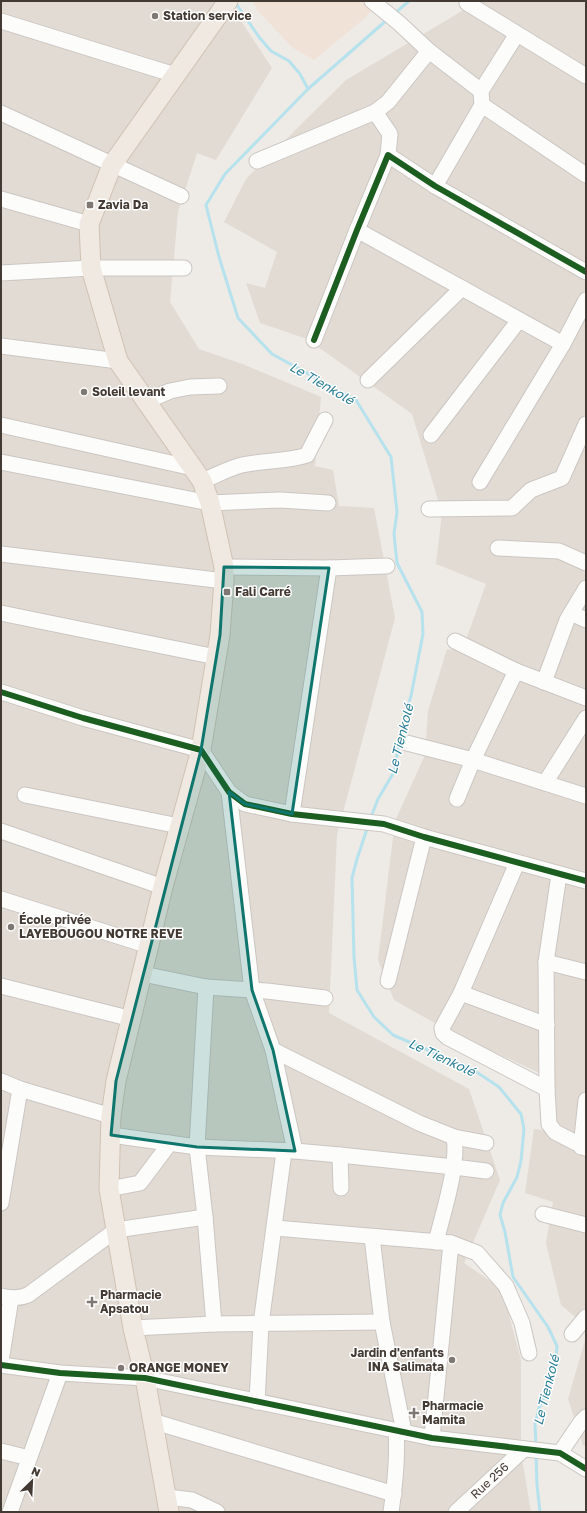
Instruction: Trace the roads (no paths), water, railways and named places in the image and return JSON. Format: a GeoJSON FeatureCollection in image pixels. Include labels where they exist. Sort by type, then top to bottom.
{"type":"FeatureCollection","features":[{"type":"Feature","properties":{"kind":"main road"},"geometry":{"type":"LineString","coordinates":[[168,1504],[145,1378],[133,1328],[109,1189],[111,1116],[116,1081],[149,946],[179,826],[201,750],[220,635],[224,574],[210,503],[198,475],[118,361],[91,268],[89,224],[112,165],[224,2]]}},
{"type":"Feature","properties":{"kind":"street"},"geometry":{"type":"LineString","coordinates":[[372,1],[399,23],[482,98],[586,176]]}},
{"type":"Feature","properties":{"kind":"street"},"geometry":{"type":"LineString","coordinates":[[467,4],[586,76]]}},
{"type":"Feature","properties":{"kind":"street"},"geometry":{"type":"LineString","coordinates":[[1,21],[175,75]]}},
{"type":"Feature","properties":{"kind":"street"},"geometry":{"type":"LineString","coordinates":[[435,186],[517,34]]}},
{"type":"Feature","properties":{"kind":"street"},"geometry":{"type":"LineString","coordinates":[[257,161],[375,112],[388,102],[429,51]]}},
{"type":"Feature","properties":{"kind":"street"},"geometry":{"type":"LineString","coordinates":[[314,340],[388,155],[390,134],[375,112]]}},
{"type":"Feature","properties":{"kind":"street"},"geometry":{"type":"LineString","coordinates":[[1,114],[181,196]]}},
{"type":"Feature","properties":{"kind":"street"},"geometry":{"type":"LineString","coordinates":[[388,155],[435,186],[586,272]]}},
{"type":"Feature","properties":{"kind":"street"},"geometry":{"type":"LineString","coordinates":[[1,199],[89,224]]}},
{"type":"Feature","properties":{"kind":"street"},"geometry":{"type":"LineString","coordinates":[[357,230],[563,344]]}},
{"type":"Feature","properties":{"kind":"street"},"geometry":{"type":"LineString","coordinates":[[1,273],[91,268],[184,268]]}},
{"type":"Feature","properties":{"kind":"street"},"geometry":{"type":"LineString","coordinates":[[368,380],[462,288]]}},
{"type":"Feature","properties":{"kind":"street"},"geometry":{"type":"LineString","coordinates":[[480,482],[563,344],[586,300]]}},
{"type":"Feature","properties":{"kind":"street"},"geometry":{"type":"LineString","coordinates":[[431,435],[519,320]]}},
{"type":"Feature","properties":{"kind":"street"},"geometry":{"type":"LineString","coordinates":[[1,346],[118,361]]}},
{"type":"Feature","properties":{"kind":"street"},"geometry":{"type":"LineString","coordinates":[[147,401],[170,391],[190,387],[218,386]]}},
{"type":"Feature","properties":{"kind":"street"},"geometry":{"type":"LineString","coordinates":[[1,425],[198,475],[241,465],[297,458],[307,455],[325,420]]}},
{"type":"Feature","properties":{"kind":"street"},"geometry":{"type":"LineString","coordinates":[[429,509],[512,508],[531,490],[562,478],[586,424]]}},
{"type":"Feature","properties":{"kind":"street"},"geometry":{"type":"LineString","coordinates":[[1,462],[210,503],[280,500],[328,503]]}},
{"type":"Feature","properties":{"kind":"street"},"geometry":{"type":"LineString","coordinates":[[498,548],[559,551],[586,563]]}},
{"type":"Feature","properties":{"kind":"street"},"geometry":{"type":"LineString","coordinates":[[1,554],[224,574],[387,566]]}},
{"type":"Feature","properties":{"kind":"street"},"geometry":{"type":"LineString","coordinates":[[292,814],[329,568]]}},
{"type":"Feature","properties":{"kind":"street"},"geometry":{"type":"LineString","coordinates":[[544,682],[571,613],[586,588]]}},
{"type":"Feature","properties":{"kind":"street"},"geometry":{"type":"LineString","coordinates":[[1,613],[216,657]]}},
{"type":"Feature","properties":{"kind":"street"},"geometry":{"type":"LineString","coordinates":[[571,613],[586,620]]}},
{"type":"Feature","properties":{"kind":"street"},"geometry":{"type":"LineString","coordinates":[[455,641],[516,672],[586,698]]}},
{"type":"Feature","properties":{"kind":"street"},"geometry":{"type":"LineString","coordinates":[[457,799],[473,760],[516,672]]}},
{"type":"Feature","properties":{"kind":"street"},"geometry":{"type":"LineString","coordinates":[[1,692],[83,718],[201,750],[229,792],[245,804],[292,814],[384,824],[424,837],[586,881]]}},
{"type":"Feature","properties":{"kind":"street"},"geometry":{"type":"LineString","coordinates":[[545,783],[586,718]]}},
{"type":"Feature","properties":{"kind":"street"},"geometry":{"type":"LineString","coordinates":[[407,744],[473,760],[586,796]]}},
{"type":"Feature","properties":{"kind":"street"},"geometry":{"type":"LineString","coordinates":[[229,792],[252,990],[273,1050],[290,1152],[275,1228],[262,1324],[257,1402]]}},
{"type":"Feature","properties":{"kind":"street"},"geometry":{"type":"LineString","coordinates":[[25,795],[179,826]]}},
{"type":"Feature","properties":{"kind":"street"},"geometry":{"type":"LineString","coordinates":[[1,831],[164,887]]}},
{"type":"Feature","properties":{"kind":"street"},"geometry":{"type":"LineString","coordinates":[[388,981],[424,837]]}},
{"type":"Feature","properties":{"kind":"street"},"geometry":{"type":"LineString","coordinates":[[517,863],[461,993],[442,1028],[443,1033],[447,1037],[547,1089]]}},
{"type":"Feature","properties":{"kind":"street"},"geometry":{"type":"LineString","coordinates":[[560,875],[546,962],[547,1089],[549,1124],[555,1132],[584,1147],[586,1100]]}},
{"type":"Feature","properties":{"kind":"street"},"geometry":{"type":"LineString","coordinates":[[1,899],[149,946]]}},
{"type":"Feature","properties":{"kind":"street"},"geometry":{"type":"LineString","coordinates":[[546,962],[586,972]]}},
{"type":"Feature","properties":{"kind":"street"},"geometry":{"type":"LineString","coordinates":[[143,974],[206,987],[267,991],[325,998]]}},
{"type":"Feature","properties":{"kind":"street"},"geometry":{"type":"LineString","coordinates":[[1,986],[132,1018]]}},
{"type":"Feature","properties":{"kind":"street"},"geometry":{"type":"LineString","coordinates":[[206,987],[197,1147],[205,1217],[214,1324]]}},
{"type":"Feature","properties":{"kind":"street"},"geometry":{"type":"LineString","coordinates":[[461,993],[547,1025]]}},
{"type":"Feature","properties":{"kind":"street"},"geometry":{"type":"LineString","coordinates":[[273,1050],[419,1123],[454,1137],[486,1143]]}},
{"type":"Feature","properties":{"kind":"street"},"geometry":{"type":"LineString","coordinates":[[1,1081],[20,1089],[111,1116]]}},
{"type":"Feature","properties":{"kind":"street"},"geometry":{"type":"LineString","coordinates":[[1,1203],[20,1089]]}},
{"type":"Feature","properties":{"kind":"street"},"geometry":{"type":"LineString","coordinates":[[111,1135],[197,1147],[340,1155],[454,1167],[486,1172]]}},
{"type":"Feature","properties":{"kind":"street"},"geometry":{"type":"LineString","coordinates":[[432,1438],[443,1243],[454,1167],[456,1147],[454,1137]]}},
{"type":"Feature","properties":{"kind":"street"},"geometry":{"type":"LineString","coordinates":[[109,1189],[140,1183],[170,1143]]}},
{"type":"Feature","properties":{"kind":"street"},"geometry":{"type":"LineString","coordinates":[[340,1155],[341,1188]]}},
{"type":"Feature","properties":{"kind":"street"},"geometry":{"type":"LineString","coordinates":[[543,1214],[586,1225]]}},
{"type":"Feature","properties":{"kind":"street"},"geometry":{"type":"LineString","coordinates":[[1,1361],[6,1297],[20,1298],[28,1295],[116,1230],[205,1217]]}},
{"type":"Feature","properties":{"kind":"street"},"geometry":{"type":"LineString","coordinates":[[275,1228],[443,1243],[477,1253],[506,1286],[522,1324],[529,1353]]}},
{"type":"Feature","properties":{"kind":"street"},"geometry":{"type":"LineString","coordinates":[[372,1237],[382,1322],[400,1431],[397,1444],[394,1494],[391,1512]]}},
{"type":"Feature","properties":{"kind":"street"},"geometry":{"type":"LineString","coordinates":[[572,1334],[586,1317]]}},
{"type":"Feature","properties":{"kind":"street"},"geometry":{"type":"LineString","coordinates":[[133,1328],[214,1324],[382,1322]]}},
{"type":"Feature","properties":{"kind":"street"},"geometry":{"type":"LineString","coordinates":[[1,1365],[60,1373],[145,1378],[432,1438],[560,1453],[586,1469]]}},
{"type":"Feature","properties":{"kind":"street"},"geometry":{"type":"LineString","coordinates":[[10,1512],[60,1373]]}},
{"type":"Feature","properties":{"kind":"street"},"geometry":{"type":"LineString","coordinates":[[560,1453],[586,1417]]}},
{"type":"Feature","properties":{"kind":"street"},"geometry":{"type":"LineString","coordinates":[[152,1421],[394,1494]]}},
{"type":"Feature","properties":{"kind":"street","name":"Rue 256"},"geometry":{"type":"LineString","coordinates":[[456,1512],[524,1449]]}},
{"type":"Feature","properties":{"kind":"street"},"geometry":{"type":"LineString","coordinates":[[1,1451],[29,1458]]}},
{"type":"Feature","properties":{"kind":"street"},"geometry":{"type":"LineString","coordinates":[[168,1504],[192,1500],[217,1512]]}},
{"type":"Feature","properties":{"kind":"waterway","name":"Le Tienkolé"},"geometry":{"type":"LineString","coordinates":[[236,1],[237,5],[259,37],[271,51],[289,61],[300,74],[308,89],[225,174],[206,205],[219,257],[238,318],[272,354],[356,400],[391,457],[397,512],[394,534],[397,563],[422,612],[423,634],[411,696],[403,721],[394,772],[378,799],[371,817]]}},
{"type":"Feature","properties":{"kind":"waterway"},"geometry":{"type":"LineString","coordinates":[[394,14],[409,1]]}},
{"type":"Feature","properties":{"kind":"waterway"},"geometry":{"type":"LineString","coordinates":[[308,89],[388,19]]}},
{"type":"Feature","properties":{"kind":"waterway","name":"Le Tienkolé"},"geometry":{"type":"LineString","coordinates":[[368,826],[352,878],[354,957],[357,990],[374,1017],[393,1035],[472,1069],[499,1087],[521,1114],[524,1129],[521,1161],[517,1177],[503,1203],[500,1215],[505,1232],[513,1277],[548,1327],[557,1346],[550,1384],[539,1408],[535,1424],[536,1446]]}},
{"type":"Feature","properties":{"kind":"waterway","name":"Le Tienkolé"},"geometry":{"type":"LineString","coordinates":[[536,1454],[540,1512]]}},
{"type":"Feature","properties":{"kind":"place","name":"Station service"},"geometry":{"type":"Point","coordinates":[155,16]}},
{"type":"Feature","properties":{"kind":"place","name":"Zavia Da"},"geometry":{"type":"Point","coordinates":[90,205]}},
{"type":"Feature","properties":{"kind":"place","name":"Soleil levant"},"geometry":{"type":"Point","coordinates":[84,392]}},
{"type":"Feature","properties":{"kind":"place","name":"Fali Carré"},"geometry":{"type":"Point","coordinates":[227,592]}},
{"type":"Feature","properties":{"kind":"place","name":"École privée LAYEBOUGOU NOTRE REVE"},"geometry":{"type":"Point","coordinates":[11,927]}},
{"type":"Feature","properties":{"kind":"place","name":"Pharmacie Apsatou"},"geometry":{"type":"Point","coordinates":[92,1302]}},
{"type":"Feature","properties":{"kind":"place","name":"Jardin d'enfants INA Salimata"},"geometry":{"type":"Point","coordinates":[452,1360]}},
{"type":"Feature","properties":{"kind":"place","name":"ORANGE MONEY"},"geometry":{"type":"Point","coordinates":[121,1368]}},
{"type":"Feature","properties":{"kind":"place","name":"Pharmacie Mamita"},"geometry":{"type":"Point","coordinates":[414,1413]}}]}
